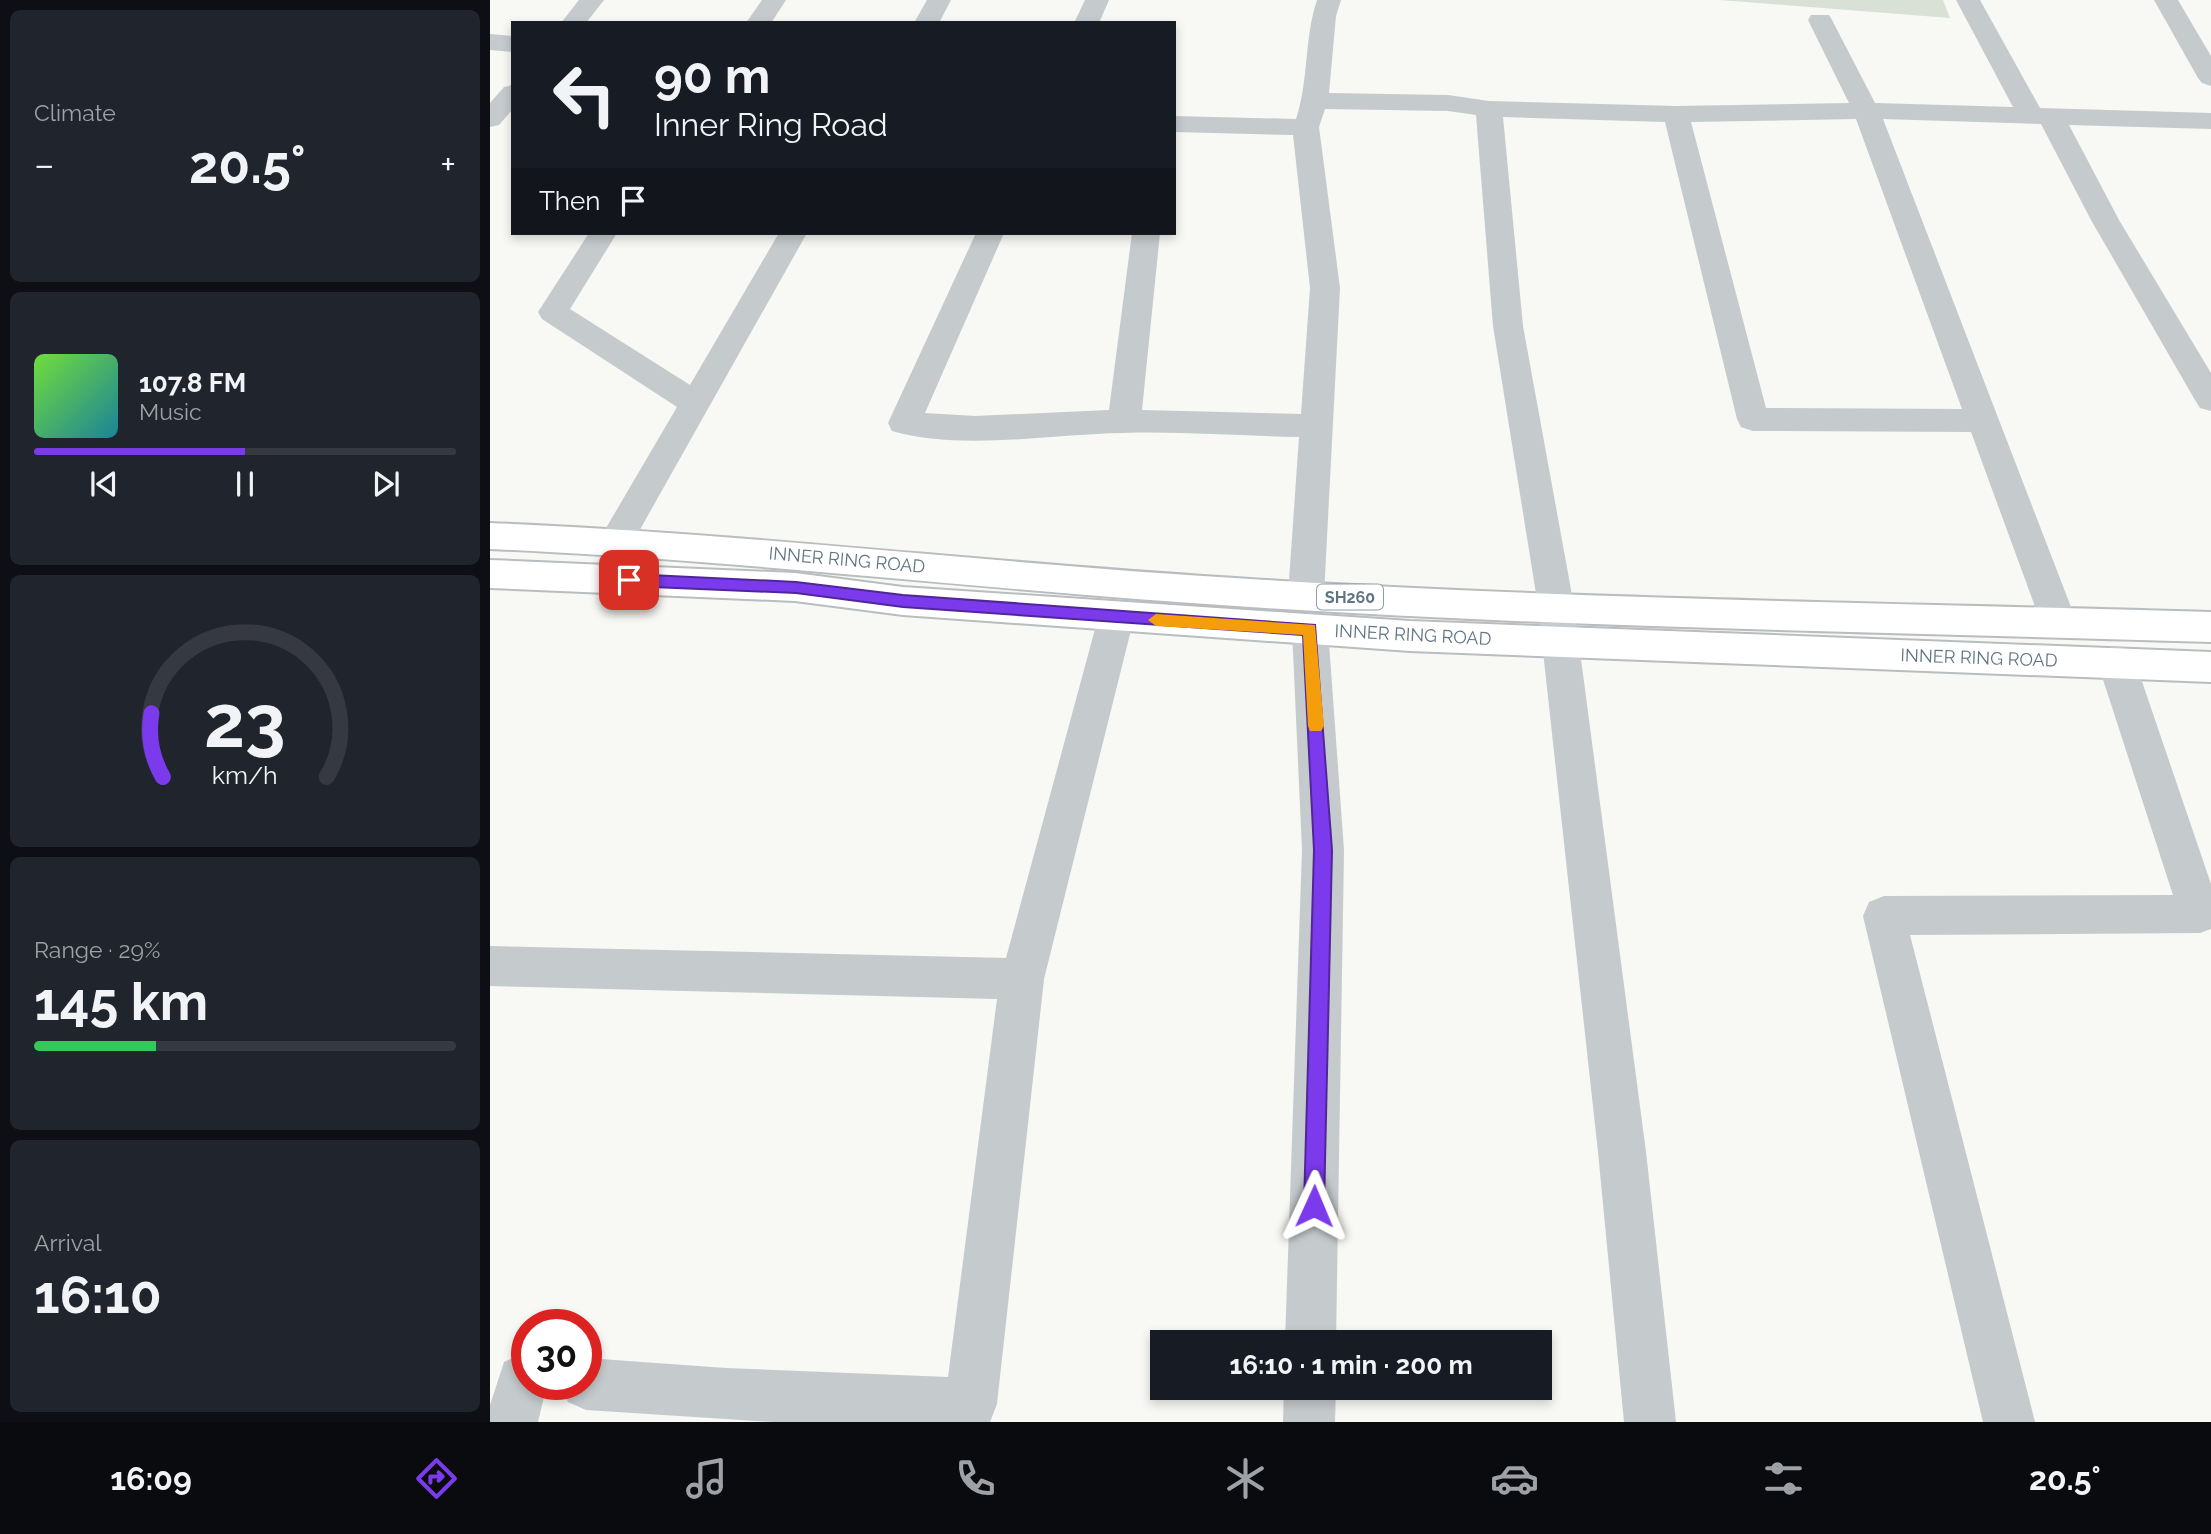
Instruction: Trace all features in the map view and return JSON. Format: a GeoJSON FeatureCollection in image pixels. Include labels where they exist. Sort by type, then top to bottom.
{"type":"FeatureCollection","features":[{"type":"Feature","properties":{"kind":"highway","name":"INNER RING ROAD"},"geometry":{"type":"LineString","coordinates":[[490,536],[617,540],[1120,585],[1308,612]]}},
{"type":"Feature","properties":{"kind":"highway","name":"INNER RING ROAD"},"geometry":{"type":"LineString","coordinates":[[490,574],[796,587],[903,601],[1116,618],[1308,612],[1557,624],[2211,667]]}},
{"type":"Feature","properties":{"kind":"highway","name":"INNER RING ROAD"},"geometry":{"type":"LineString","coordinates":[[1557,624],[2058,620],[2211,626]]}},
{"type":"Feature","properties":{"kind":"street"},"geometry":{"type":"LineString","coordinates":[[575,21],[592,0]]}},
{"type":"Feature","properties":{"kind":"street"},"geometry":{"type":"LineString","coordinates":[[759,21],[774,0]]}},
{"type":"Feature","properties":{"kind":"street"},"geometry":{"type":"LineString","coordinates":[[927,21],[939,0]]}},
{"type":"Feature","properties":{"kind":"street"},"geometry":{"type":"LineString","coordinates":[[1087,21],[1097,0]]}},
{"type":"Feature","properties":{"kind":"street"},"geometry":{"type":"LineString","coordinates":[[1311,1330],[1323,850],[1308,612],[1325,288],[1311,114],[1324,16],[1329,0]]}},
{"type":"Feature","properties":{"kind":"street"},"geometry":{"type":"LineString","coordinates":[[1968,0],[2105,220],[2211,400]]}},
{"type":"Feature","properties":{"kind":"street"},"geometry":{"type":"LineString","coordinates":[[2166,0],[2211,78]]}},
{"type":"Feature","properties":{"kind":"street"},"geometry":{"type":"LineString","coordinates":[[1820,20],[1866,111],[2058,620]]}},
{"type":"Feature","properties":{"kind":"street"},"geometry":{"type":"LineString","coordinates":[[490,42],[511,44]]}},
{"type":"Feature","properties":{"kind":"street"},"geometry":{"type":"LineString","coordinates":[[490,119],[511,95]]}},
{"type":"Feature","properties":{"kind":"street"},"geometry":{"type":"LineString","coordinates":[[1176,124],[1448,103],[1489,109],[1676,114],[1866,111],[2211,121]]}},
{"type":"Feature","properties":{"kind":"street"},"geometry":{"type":"LineString","coordinates":[[1489,109],[1508,326],[1557,624],[1591,884],[1650,1422]]}},
{"type":"Feature","properties":{"kind":"street"},"geometry":{"type":"LineString","coordinates":[[1676,114],[1753,419],[1981,421]]}},
{"type":"Feature","properties":{"kind":"street"},"geometry":{"type":"LineString","coordinates":[[602,235],[553,312],[695,404]]}},
{"type":"Feature","properties":{"kind":"street"},"geometry":{"type":"LineString","coordinates":[[617,540],[792,235]]}},
{"type":"Feature","properties":{"kind":"street"},"geometry":{"type":"LineString","coordinates":[[989,235],[904,423],[975,428],[1124,421],[1316,426]]}},
{"type":"Feature","properties":{"kind":"street"},"geometry":{"type":"LineString","coordinates":[[1124,421],[1146,235]]}},
{"type":"Feature","properties":{"kind":"street"},"geometry":{"type":"LineString","coordinates":[[602,1387],[724,1408],[970,1413],[1022,979],[1116,618]]}},
{"type":"Feature","properties":{"kind":"street"},"geometry":{"type":"LineString","coordinates":[[2009,1422],[1884,916],[2205,913],[2116,661]]}},
{"type":"Feature","properties":{"kind":"street"},"geometry":{"type":"LineString","coordinates":[[490,966],[1022,979]]}},
{"type":"Feature","properties":{"kind":"street"},"geometry":{"type":"LineString","coordinates":[[1309,1422],[1310,1400]]}},
{"type":"Feature","properties":{"kind":"shaded area"},"geometry":{"type":"Polygon","coordinates":[[[1720,0],[1943,0],[1950,18],[1720,0]]]}},
{"type":"Feature","properties":{"kind":"slow traffic"},"geometry":{"type":"LineString","coordinates":[[1156,620],[1310,629],[1316,726]]}},
{"type":"Feature","properties":{"kind":"route"},"geometry":{"type":"LineString","coordinates":[[629,580],[796,587],[903,601],[1116,618],[1310,629],[1323,850],[1314,1206]]}}]}
